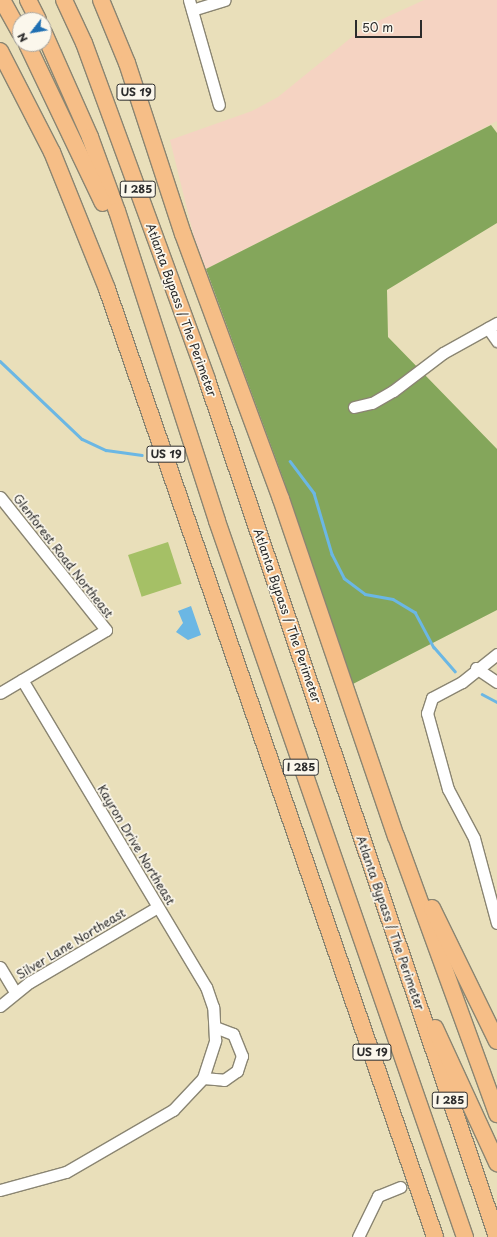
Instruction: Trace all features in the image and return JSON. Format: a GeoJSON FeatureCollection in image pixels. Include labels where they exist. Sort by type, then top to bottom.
{"type":"FeatureCollection","features":[{"type":"Feature","properties":{"kind":"highway"},"geometry":{"type":"LineString","coordinates":[[2,0],[12,18]]}},
{"type":"Feature","properties":{"kind":"highway"},"geometry":{"type":"LineString","coordinates":[[28,0],[34,12]]}},
{"type":"Feature","properties":{"kind":"highway","name":"Atlanta Bypass / The Perimeter"},"geometry":{"type":"LineString","coordinates":[[64,0],[84,43],[207,380],[403,963],[497,1237]]}},
{"type":"Feature","properties":{"kind":"highway","name":"US 19"},"geometry":{"type":"LineString","coordinates":[[101,0],[127,63],[166,186],[281,499],[396,836]]}},
{"type":"Feature","properties":{"kind":"highway"},"geometry":{"type":"LineString","coordinates":[[111,0],[144,100],[166,186]]}},
{"type":"Feature","properties":{"kind":"highway","name":"US 19"},"geometry":{"type":"LineString","coordinates":[[0,51],[52,152],[107,289],[434,1237]]}},
{"type":"Feature","properties":{"kind":"highway","name":"I 285"},"geometry":{"type":"LineString","coordinates":[[52,51],[90,137],[145,299],[216,521],[465,1237]]}},
{"type":"Feature","properties":{"kind":"highway"},"geometry":{"type":"LineString","coordinates":[[31,52],[92,176],[145,299]]}},
{"type":"Feature","properties":{"kind":"highway"},"geometry":{"type":"LineString","coordinates":[[396,836],[497,1041]]}},
{"type":"Feature","properties":{"kind":"highway"},"geometry":{"type":"LineString","coordinates":[[396,836],[497,1114]]}},
{"type":"Feature","properties":{"kind":"highway"},"geometry":{"type":"LineString","coordinates":[[403,963],[497,1163]]}},
{"type":"Feature","properties":{"kind":"street"},"geometry":{"type":"LineString","coordinates":[[219,105],[191,5],[225,0]]}},
{"type":"Feature","properties":{"kind":"street"},"geometry":{"type":"LineString","coordinates":[[354,407],[372,403],[393,391],[443,353],[492,326],[497,341]]}},
{"type":"Feature","properties":{"kind":"street","name":"Glenforest Road Northeast"},"geometry":{"type":"LineString","coordinates":[[0,498],[106,630],[22,680]]}},
{"type":"Feature","properties":{"kind":"street"},"geometry":{"type":"LineString","coordinates":[[497,654],[476,668],[462,682],[432,698],[427,713],[448,789],[474,838],[497,924]]}},
{"type":"Feature","properties":{"kind":"street"},"geometry":{"type":"LineString","coordinates":[[476,668],[497,682]]}},
{"type":"Feature","properties":{"kind":"street"},"geometry":{"type":"LineString","coordinates":[[0,693],[22,680]]}},
{"type":"Feature","properties":{"kind":"street","name":"Kayron Drive Northeast"},"geometry":{"type":"LineString","coordinates":[[0,1190],[39,1182],[84,1162],[173,1110],[203,1078],[212,1054],[215,1027],[206,987],[22,680]]}},
{"type":"Feature","properties":{"kind":"street","name":"Silver Lane Northeast"},"geometry":{"type":"LineString","coordinates":[[0,1006],[15,992],[158,908]]}},
{"type":"Feature","properties":{"kind":"street"},"geometry":{"type":"LineString","coordinates":[[0,967],[15,992]]}},
{"type":"Feature","properties":{"kind":"street"},"geometry":{"type":"LineString","coordinates":[[203,1078],[224,1080],[237,1071],[242,1056],[233,1034],[215,1027]]}},
{"type":"Feature","properties":{"kind":"street"},"geometry":{"type":"LineString","coordinates":[[358,1237],[378,1196],[400,1187]]}},
{"type":"Feature","properties":{"kind":"shaded area"},"geometry":{"type":"Polygon","coordinates":[[[424,0],[497,0],[497,121],[206,269],[194,237],[170,140],[252,111],[278,97],[363,28],[424,0]]]}},
{"type":"Feature","properties":{"kind":"green space"},"geometry":{"type":"Polygon","coordinates":[[[491,125],[497,133],[497,223],[387,290],[388,337],[497,449],[497,610],[349,686],[284,481],[206,269],[491,125]]]}},
{"type":"Feature","properties":{"kind":"green space"},"geometry":{"type":"Polygon","coordinates":[[[168,542],[182,584],[142,597],[128,555],[168,542]]]}},
{"type":"Feature","properties":{"kind":"water"},"geometry":{"type":"Polygon","coordinates":[[[191,606],[201,635],[188,640],[176,632],[183,623],[178,611],[191,606]]]}},
{"type":"Feature","properties":{"kind":"waterway"},"geometry":{"type":"LineString","coordinates":[[0,361],[82,439],[106,450],[142,455]]}},
{"type":"Feature","properties":{"kind":"waterway"},"geometry":{"type":"LineString","coordinates":[[290,461],[314,493],[332,554],[344,578],[365,594],[393,599],[415,612],[434,647],[455,671]]}},
{"type":"Feature","properties":{"kind":"waterway"},"geometry":{"type":"LineString","coordinates":[[482,694],[497,702]]}}]}
